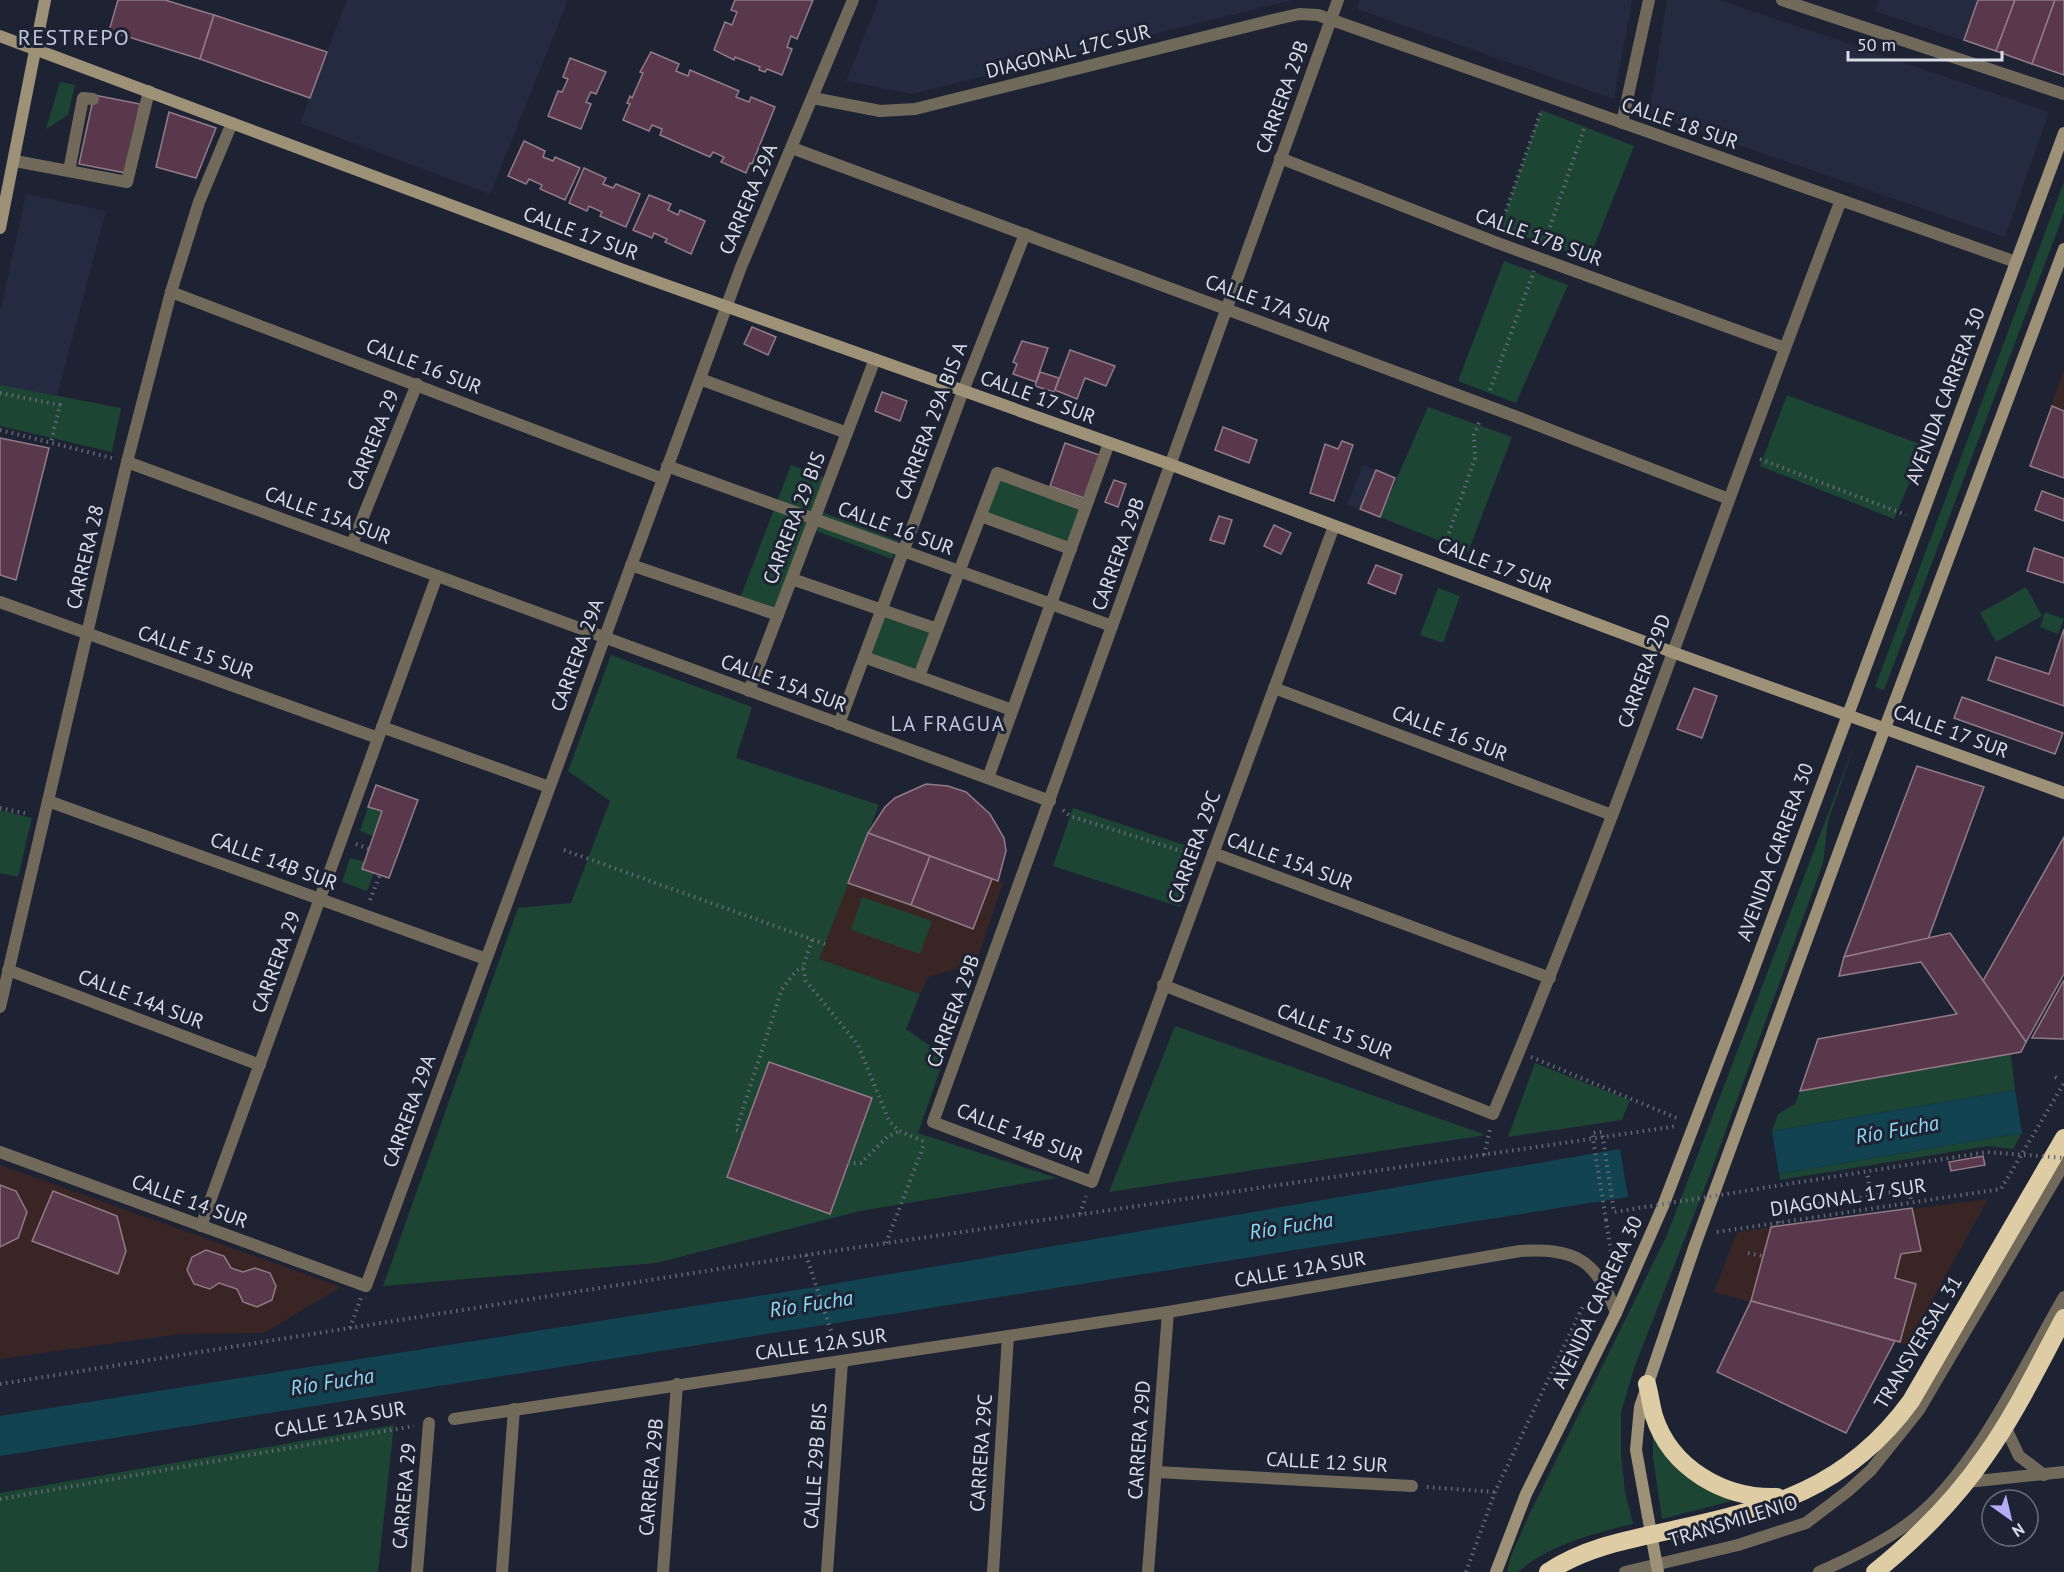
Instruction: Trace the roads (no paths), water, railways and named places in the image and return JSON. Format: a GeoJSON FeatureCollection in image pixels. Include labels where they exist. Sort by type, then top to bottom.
{"type":"FeatureCollection","features":[{"type":"Feature","properties":{"kind":"highway","name":"TRANSVERSAL 31"},"geometry":{"type":"LineString","coordinates":[[1548,1572],[1582,1554],[1616,1542],[1732,1517],[1791,1497],[1839,1473],[1890,1430],[1911,1401],[2064,1138]]}},
{"type":"Feature","properties":{"kind":"highway"},"geometry":{"type":"LineString","coordinates":[[1875,1572],[1922,1530],[1967,1482],[1988,1454],[2064,1318]]}},
{"type":"Feature","properties":{"kind":"highway"},"geometry":{"type":"LineString","coordinates":[[1647,1384],[1654,1418],[1671,1448],[1694,1472],[1724,1490],[1756,1498],[1791,1497]]}},
{"type":"Feature","properties":{"kind":"main road"},"geometry":{"type":"LineString","coordinates":[[0,228],[45,0]]}},
{"type":"Feature","properties":{"kind":"main road","name":"CALLE 17 SUR"},"geometry":{"type":"LineString","coordinates":[[0,36],[726,306],[1172,465],[1672,652],[2064,793]]}},
{"type":"Feature","properties":{"kind":"main road","name":"AVENIDA CARRERA 30"},"geometry":{"type":"LineString","coordinates":[[1496,1572],[1526,1494],[1616,1313],[1694,1124],[2064,133]]}},
{"type":"Feature","properties":{"kind":"main road"},"geometry":{"type":"LineString","coordinates":[[1657,1568],[1636,1450],[1640,1407],[1647,1384],[1698,1235],[2064,249]]}},
{"type":"Feature","properties":{"kind":"street","name":"CARRERA 29A"},"geometry":{"type":"LineString","coordinates":[[366,1286],[726,306],[852,0]]}},
{"type":"Feature","properties":{"kind":"street","name":"CARRERA 29B"},"geometry":{"type":"LineString","coordinates":[[933,1122],[1338,0]]}},
{"type":"Feature","properties":{"kind":"street"},"geometry":{"type":"LineString","coordinates":[[1622,123],[1649,0]]}},
{"type":"Feature","properties":{"kind":"street"},"geometry":{"type":"LineString","coordinates":[[1782,0],[2064,94]]}},
{"type":"Feature","properties":{"kind":"street","name":"DIAGONAL 17C SUR"},"geometry":{"type":"LineString","coordinates":[[813,98],[880,111],[915,109],[1299,14],[1317,15],[1332,20]]}},
{"type":"Feature","properties":{"kind":"street","name":"CALLE 18 SUR"},"geometry":{"type":"LineString","coordinates":[[1332,20],[2016,262]]}},
{"type":"Feature","properties":{"kind":"street"},"geometry":{"type":"LineString","coordinates":[[15,161],[128,182],[142,109],[149,91]]}},
{"type":"Feature","properties":{"kind":"street"},"geometry":{"type":"LineString","coordinates":[[69,171],[83,98],[93,99]]}},
{"type":"Feature","properties":{"kind":"street","name":"CARRERA 28"},"geometry":{"type":"LineString","coordinates":[[0,1007],[127,462],[171,292],[199,202],[232,123]]}},
{"type":"Feature","properties":{"kind":"street","name":"CALLE 17A SUR"},"geometry":{"type":"LineString","coordinates":[[792,148],[1485,405],[1729,499]]}},
{"type":"Feature","properties":{"kind":"street","name":"CALLE 17B SUR"},"geometry":{"type":"LineString","coordinates":[[1280,158],[1495,242],[1785,348]]}},
{"type":"Feature","properties":{"kind":"street","name":"CARRERA 29D"},"geometry":{"type":"LineString","coordinates":[[1493,1114],[1550,978],[1841,200]]}},
{"type":"Feature","properties":{"kind":"street","name":"CARRERA 29A BIS A"},"geometry":{"type":"LineString","coordinates":[[839,724],[963,391],[1025,234]]}},
{"type":"Feature","properties":{"kind":"street","name":"CALLE 16 SUR"},"geometry":{"type":"LineString","coordinates":[[171,292],[663,479]]}},
{"type":"Feature","properties":{"kind":"street","name":"CARRERA 29 BIS"},"geometry":{"type":"LineString","coordinates":[[750,691],[875,359]]}},
{"type":"Feature","properties":{"kind":"street"},"geometry":{"type":"LineString","coordinates":[[700,379],[847,433]]}},
{"type":"Feature","properties":{"kind":"street","name":"CARRERA 29"},"geometry":{"type":"LineString","coordinates":[[352,544],[417,384]]}},
{"type":"Feature","properties":{"kind":"street"},"geometry":{"type":"LineString","coordinates":[[988,778],[1109,443]]}},
{"type":"Feature","properties":{"kind":"street","name":"CALLE 15A SUR"},"geometry":{"type":"LineString","coordinates":[[127,462],[1050,801]]}},
{"type":"Feature","properties":{"kind":"street","name":"CALLE 16 SUR"},"geometry":{"type":"LineString","coordinates":[[668,466],[1112,626]]}},
{"type":"Feature","properties":{"kind":"street"},"geometry":{"type":"LineString","coordinates":[[919,676],[997,473],[1086,506]]}},
{"type":"Feature","properties":{"kind":"street"},"geometry":{"type":"LineString","coordinates":[[981,516],[1071,549]]}},
{"type":"Feature","properties":{"kind":"street","name":"CARRERA 29C"},"geometry":{"type":"LineString","coordinates":[[1092,1182],[1334,526]]}},
{"type":"Feature","properties":{"kind":"street"},"geometry":{"type":"LineString","coordinates":[[631,565],[778,615]]}},
{"type":"Feature","properties":{"kind":"street","name":"CARRERA 29"},"geometry":{"type":"LineString","coordinates":[[201,1226],[437,576]]}},
{"type":"Feature","properties":{"kind":"street"},"geometry":{"type":"LineString","coordinates":[[792,579],[937,629]]}},
{"type":"Feature","properties":{"kind":"street","name":"CALLE 15 SUR"},"geometry":{"type":"LineString","coordinates":[[0,602],[380,733],[549,787]]}},
{"type":"Feature","properties":{"kind":"street"},"geometry":{"type":"LineString","coordinates":[[864,657],[1012,710]]}},
{"type":"Feature","properties":{"kind":"street","name":"CALLE 16 SUR"},"geometry":{"type":"LineString","coordinates":[[1274,688],[1612,815]]}},
{"type":"Feature","properties":{"kind":"street","name":"CALLE 14B SUR"},"geometry":{"type":"LineString","coordinates":[[48,801],[486,959]]}},
{"type":"Feature","properties":{"kind":"street","name":"CALLE 15A SUR"},"geometry":{"type":"LineString","coordinates":[[1213,853],[1550,978]]}},
{"type":"Feature","properties":{"kind":"street","name":"CALLE 14A SUR"},"geometry":{"type":"LineString","coordinates":[[8,970],[260,1065]]}},
{"type":"Feature","properties":{"kind":"street","name":"CALLE 15 SUR"},"geometry":{"type":"LineString","coordinates":[[1163,985],[1493,1114]]}},
{"type":"Feature","properties":{"kind":"street","name":"CALLE 14B SUR"},"geometry":{"type":"LineString","coordinates":[[933,1122],[1092,1182]]}},
{"type":"Feature","properties":{"kind":"street","name":"CALLE 14 SUR"},"geometry":{"type":"LineString","coordinates":[[0,1152],[366,1286]]}},
{"type":"Feature","properties":{"kind":"street","name":"TRANSMILENIO"},"geometry":{"type":"LineString","coordinates":[[1625,1572],[1657,1568],[1806,1523],[1871,1470],[1919,1410],[2064,1164]]}},
{"type":"Feature","properties":{"kind":"street","name":"CALLE 12A SUR"},"geometry":{"type":"LineString","coordinates":[[454,1419],[1168,1312],[1520,1251],[1541,1250],[1571,1254],[1585,1262],[1607,1288],[1616,1313]]}},
{"type":"Feature","properties":{"kind":"street"},"geometry":{"type":"LineString","coordinates":[[1819,1572],[1876,1543],[1914,1519],[1945,1488],[1971,1456],[2064,1297]]}},
{"type":"Feature","properties":{"kind":"street","name":"CARRERA 29D"},"geometry":{"type":"LineString","coordinates":[[1148,1572],[1168,1312]]}},
{"type":"Feature","properties":{"kind":"street","name":"CARRERA 29C"},"geometry":{"type":"LineString","coordinates":[[993,1572],[1008,1336]]}},
{"type":"Feature","properties":{"kind":"street","name":"CALLE 29B BIS"},"geometry":{"type":"LineString","coordinates":[[827,1572],[842,1362]]}},
{"type":"Feature","properties":{"kind":"street","name":"CARRERA 29B"},"geometry":{"type":"LineString","coordinates":[[663,1572],[677,1384]]}},
{"type":"Feature","properties":{"kind":"street"},"geometry":{"type":"LineString","coordinates":[[502,1572],[514,1409]]}},
{"type":"Feature","properties":{"kind":"street","name":"CARRERA 29"},"geometry":{"type":"LineString","coordinates":[[417,1572],[429,1423]]}},
{"type":"Feature","properties":{"kind":"street"},"geometry":{"type":"LineString","coordinates":[[2004,1424],[2019,1456],[2044,1475]]}},
{"type":"Feature","properties":{"kind":"street","name":"CALLE 12 SUR"},"geometry":{"type":"LineString","coordinates":[[1157,1472],[1412,1486]]}},
{"type":"Feature","properties":{"kind":"street"},"geometry":{"type":"LineString","coordinates":[[1967,1482],[2064,1472]]}},
{"type":"Feature","properties":{"kind":"water","name":"Río Fucha"},"geometry":{"type":"Polygon","coordinates":[[[2015,1090],[2022,1133],[1779,1174],[1772,1131],[2015,1090]]]}},
{"type":"Feature","properties":{"kind":"water","name":"Río Fucha"},"geometry":{"type":"Polygon","coordinates":[[[1620,1149],[1628,1197],[0,1456],[0,1416],[809,1288],[1620,1149]]]}},
{"type":"Feature","properties":{"kind":"district","name":"RESTREPO"},"geometry":{"type":"Point","coordinates":[74,37]}},
{"type":"Feature","properties":{"kind":"district","name":"LA FRAGUA"},"geometry":{"type":"Point","coordinates":[948,724]}}]}
